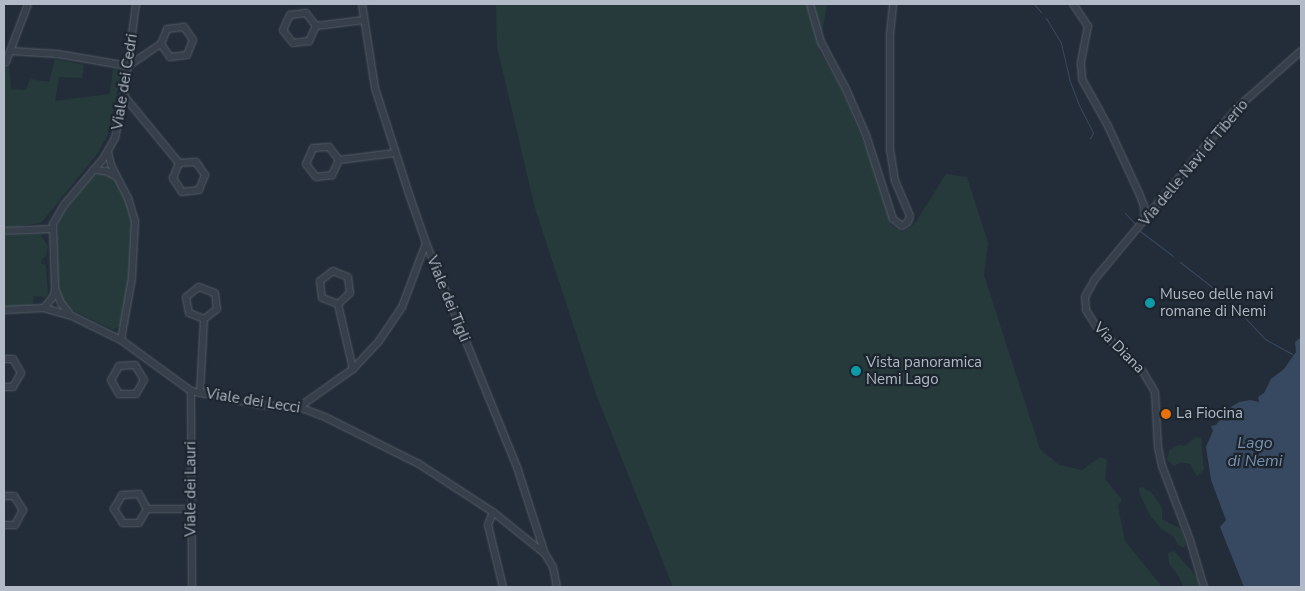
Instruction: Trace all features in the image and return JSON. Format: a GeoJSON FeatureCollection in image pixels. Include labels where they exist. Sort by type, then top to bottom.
{"type":"FeatureCollection","features":[{"type":"Feature","properties":{"kind":"street"},"geometry":{"type":"LineString","coordinates":[[6,62],[28,4]]}},
{"type":"Feature","properties":{"kind":"street","name":"Viale dei Cedri"},"geometry":{"type":"LineString","coordinates":[[52,229],[59,212],[108,152],[117,132],[124,96],[136,4]]}},
{"type":"Feature","properties":{"kind":"street","name":"Viale dei Tigli"},"geometry":{"type":"LineString","coordinates":[[362,4],[375,88],[395,153],[426,243],[516,467],[545,554],[553,567],[556,587]]}},
{"type":"Feature","properties":{"kind":"street"},"geometry":{"type":"LineString","coordinates":[[810,4],[820,42],[846,89],[866,135],[892,216],[896,224],[902,226],[910,221],[910,216],[895,181],[890,150],[890,39],[893,4]]}},
{"type":"Feature","properties":{"kind":"street"},"geometry":{"type":"LineString","coordinates":[[1073,4],[1088,26],[1081,64],[1082,79],[1108,126],[1139,193],[1144,206],[1145,221]]}},
{"type":"Feature","properties":{"kind":"street"},"geometry":{"type":"LineString","coordinates":[[306,13],[316,26],[309,41],[293,43],[283,30],[290,15],[306,13]]}},
{"type":"Feature","properties":{"kind":"street"},"geometry":{"type":"LineString","coordinates":[[316,26],[364,20]]}},
{"type":"Feature","properties":{"kind":"street"},"geometry":{"type":"LineString","coordinates":[[10,51],[58,54],[128,66],[160,44],[167,29],[184,27],[193,40],[187,56],[170,57],[160,44]]}},
{"type":"Feature","properties":{"kind":"street","name":"Via delle Navi di Tiberio"},"geometry":{"type":"LineString","coordinates":[[1132,237],[1237,108],[1301,51]]}},
{"type":"Feature","properties":{"kind":"street"},"geometry":{"type":"LineString","coordinates":[[124,96],[179,163]]}},
{"type":"Feature","properties":{"kind":"street"},"geometry":{"type":"LineString","coordinates":[[329,147],[339,160],[332,175],[316,177],[306,164],[313,148],[329,147]]}},
{"type":"Feature","properties":{"kind":"street"},"geometry":{"type":"LineString","coordinates":[[108,152],[111,165],[131,204],[135,232],[131,286],[121,340]]}},
{"type":"Feature","properties":{"kind":"street"},"geometry":{"type":"LineString","coordinates":[[339,160],[395,153]]}},
{"type":"Feature","properties":{"kind":"street"},"geometry":{"type":"LineString","coordinates":[[196,162],[205,175],[199,190],[182,192],[173,178],[179,163],[196,162]]}},
{"type":"Feature","properties":{"kind":"street"},"geometry":{"type":"LineString","coordinates":[[93,170],[106,171],[117,176]]}},
{"type":"Feature","properties":{"kind":"street"},"geometry":{"type":"LineString","coordinates":[[4,231],[52,229],[55,288],[53,297],[44,308]]}},
{"type":"Feature","properties":{"kind":"street","name":"Via Diana"},"geometry":{"type":"LineString","coordinates":[[1132,237],[1091,284],[1086,294],[1085,306],[1096,326],[1143,372],[1155,392],[1160,461],[1190,540],[1204,587]]}},
{"type":"Feature","properties":{"kind":"street"},"geometry":{"type":"LineString","coordinates":[[299,407],[353,369],[372,350],[399,313],[408,294],[426,243]]}},
{"type":"Feature","properties":{"kind":"street"},"geometry":{"type":"LineString","coordinates":[[333,271],[348,277],[350,293],[338,304],[322,298],[320,281],[333,271]]}},
{"type":"Feature","properties":{"kind":"street"},"geometry":{"type":"LineString","coordinates":[[200,393],[204,319],[217,309],[215,292],[199,286],[186,297],[189,313],[204,319]]}},
{"type":"Feature","properties":{"kind":"street"},"geometry":{"type":"LineString","coordinates":[[55,288],[61,303],[72,316]]}},
{"type":"Feature","properties":{"kind":"street"},"geometry":{"type":"LineString","coordinates":[[338,304],[353,369]]}},
{"type":"Feature","properties":{"kind":"street","name":"Viale dei Lecci"},"geometry":{"type":"LineString","coordinates":[[4,310],[44,308],[72,316],[121,340],[192,391],[262,405],[299,407],[327,418],[398,452],[493,512],[545,554]]}},
{"type":"Feature","properties":{"kind":"street"},"geometry":{"type":"LineString","coordinates":[[136,366],[143,357]]}},
{"type":"Feature","properties":{"kind":"street"},"geometry":{"type":"LineString","coordinates":[[4,359],[13,359],[22,373],[14,387],[4,388]]}},
{"type":"Feature","properties":{"kind":"street"},"geometry":{"type":"LineString","coordinates":[[119,366],[136,366],[144,380],[136,394],[120,394],[111,380],[119,366]]}},
{"type":"Feature","properties":{"kind":"street","name":"Viale dei Lauri"},"geometry":{"type":"LineString","coordinates":[[192,391],[192,587]]}},
{"type":"Feature","properties":{"kind":"street"},"geometry":{"type":"LineString","coordinates":[[138,494],[147,508],[139,523],[123,523],[114,509],[122,495],[138,494]]}},
{"type":"Feature","properties":{"kind":"street"},"geometry":{"type":"LineString","coordinates":[[4,496],[14,496],[23,510],[15,525],[4,525]]}},
{"type":"Feature","properties":{"kind":"street"},"geometry":{"type":"LineString","coordinates":[[147,508],[191,509]]}},
{"type":"Feature","properties":{"kind":"street"},"geometry":{"type":"LineString","coordinates":[[493,512],[488,525],[503,587]]}},
{"type":"Feature","properties":{"kind":"green space"},"geometry":{"type":"Polygon","coordinates":[[[496,4],[827,4],[819,50],[842,90],[878,178],[891,225],[902,232],[914,225],[946,174],[967,177],[988,243],[984,275],[1040,449],[1059,465],[1082,470],[1100,457],[1107,460],[1105,479],[1122,500],[1118,506],[1125,541],[1162,587],[673,587],[596,394],[535,208],[497,47],[496,4]]]}},
{"type":"Feature","properties":{"kind":"green space"},"geometry":{"type":"Polygon","coordinates":[[[55,59],[84,65],[82,78],[59,77],[55,101],[110,94],[113,68],[122,70],[108,134],[98,153],[41,223],[4,228],[4,66],[9,65],[11,89],[26,90],[30,79],[49,82],[55,59]]]}},
{"type":"Feature","properties":{"kind":"green space"},"geometry":{"type":"Polygon","coordinates":[[[102,174],[114,178],[119,183],[130,208],[132,222],[129,281],[121,325],[114,330],[70,309],[63,301],[56,280],[58,224],[66,209],[92,177],[102,174]]]}},
{"type":"Feature","properties":{"kind":"green space"},"geometry":{"type":"Polygon","coordinates":[[[40,234],[48,246],[46,256],[41,260],[41,264],[46,265],[48,294],[46,297],[34,296],[33,303],[27,307],[4,309],[4,236],[40,234]]]}},
{"type":"Feature","properties":{"kind":"green space"},"geometry":{"type":"Polygon","coordinates":[[[1196,437],[1201,438],[1204,470],[1197,476],[1190,464],[1181,462],[1174,466],[1167,460],[1169,450],[1179,445],[1185,446],[1196,437]]]}},
{"type":"Feature","properties":{"kind":"green space"},"geometry":{"type":"Polygon","coordinates":[[[1142,487],[1151,492],[1162,508],[1162,519],[1181,529],[1186,543],[1184,548],[1179,546],[1173,536],[1161,529],[1150,515],[1140,495],[1139,488],[1142,487]]]}},
{"type":"Feature","properties":{"kind":"green space"},"geometry":{"type":"Polygon","coordinates":[[[1174,551],[1198,578],[1200,587],[1184,587],[1169,564],[1168,553],[1174,551]]]}},
{"type":"Feature","properties":{"kind":"water","name":"Lago di Nemi"},"geometry":{"type":"Polygon","coordinates":[[[1301,337],[1301,587],[1244,587],[1220,527],[1226,520],[1211,480],[1206,447],[1213,431],[1211,426],[1216,425],[1228,409],[1239,402],[1250,400],[1259,402],[1258,397],[1264,393],[1271,379],[1284,369],[1296,352],[1295,342],[1301,337]]]}},
{"type":"Feature","properties":{"kind":"waterway"},"geometry":{"type":"LineString","coordinates":[[1034,4],[1041,12]]}},
{"type":"Feature","properties":{"kind":"waterway"},"geometry":{"type":"LineString","coordinates":[[1046,18],[1061,43],[1069,79],[1093,133],[1090,138]]}},
{"type":"Feature","properties":{"kind":"waterway"},"geometry":{"type":"LineString","coordinates":[[1125,213],[1136,225]]}},
{"type":"Feature","properties":{"kind":"waterway"},"geometry":{"type":"LineString","coordinates":[[1140,231],[1173,256]]}},
{"type":"Feature","properties":{"kind":"waterway"},"geometry":{"type":"LineString","coordinates":[[1180,262],[1226,298]]}},
{"type":"Feature","properties":{"kind":"waterway"},"geometry":{"type":"LineString","coordinates":[[1232,304],[1265,339],[1292,354]]}},
{"type":"Feature","properties":{"kind":"place","name":"Museo delle navi romane di Nemi"},"geometry":{"type":"Point","coordinates":[1150,303]}},
{"type":"Feature","properties":{"kind":"place","name":"Vista panoramica Nemi Lago"},"geometry":{"type":"Point","coordinates":[856,371]}},
{"type":"Feature","properties":{"kind":"place","name":"La Fiocina"},"geometry":{"type":"Point","coordinates":[1166,414]}}]}
